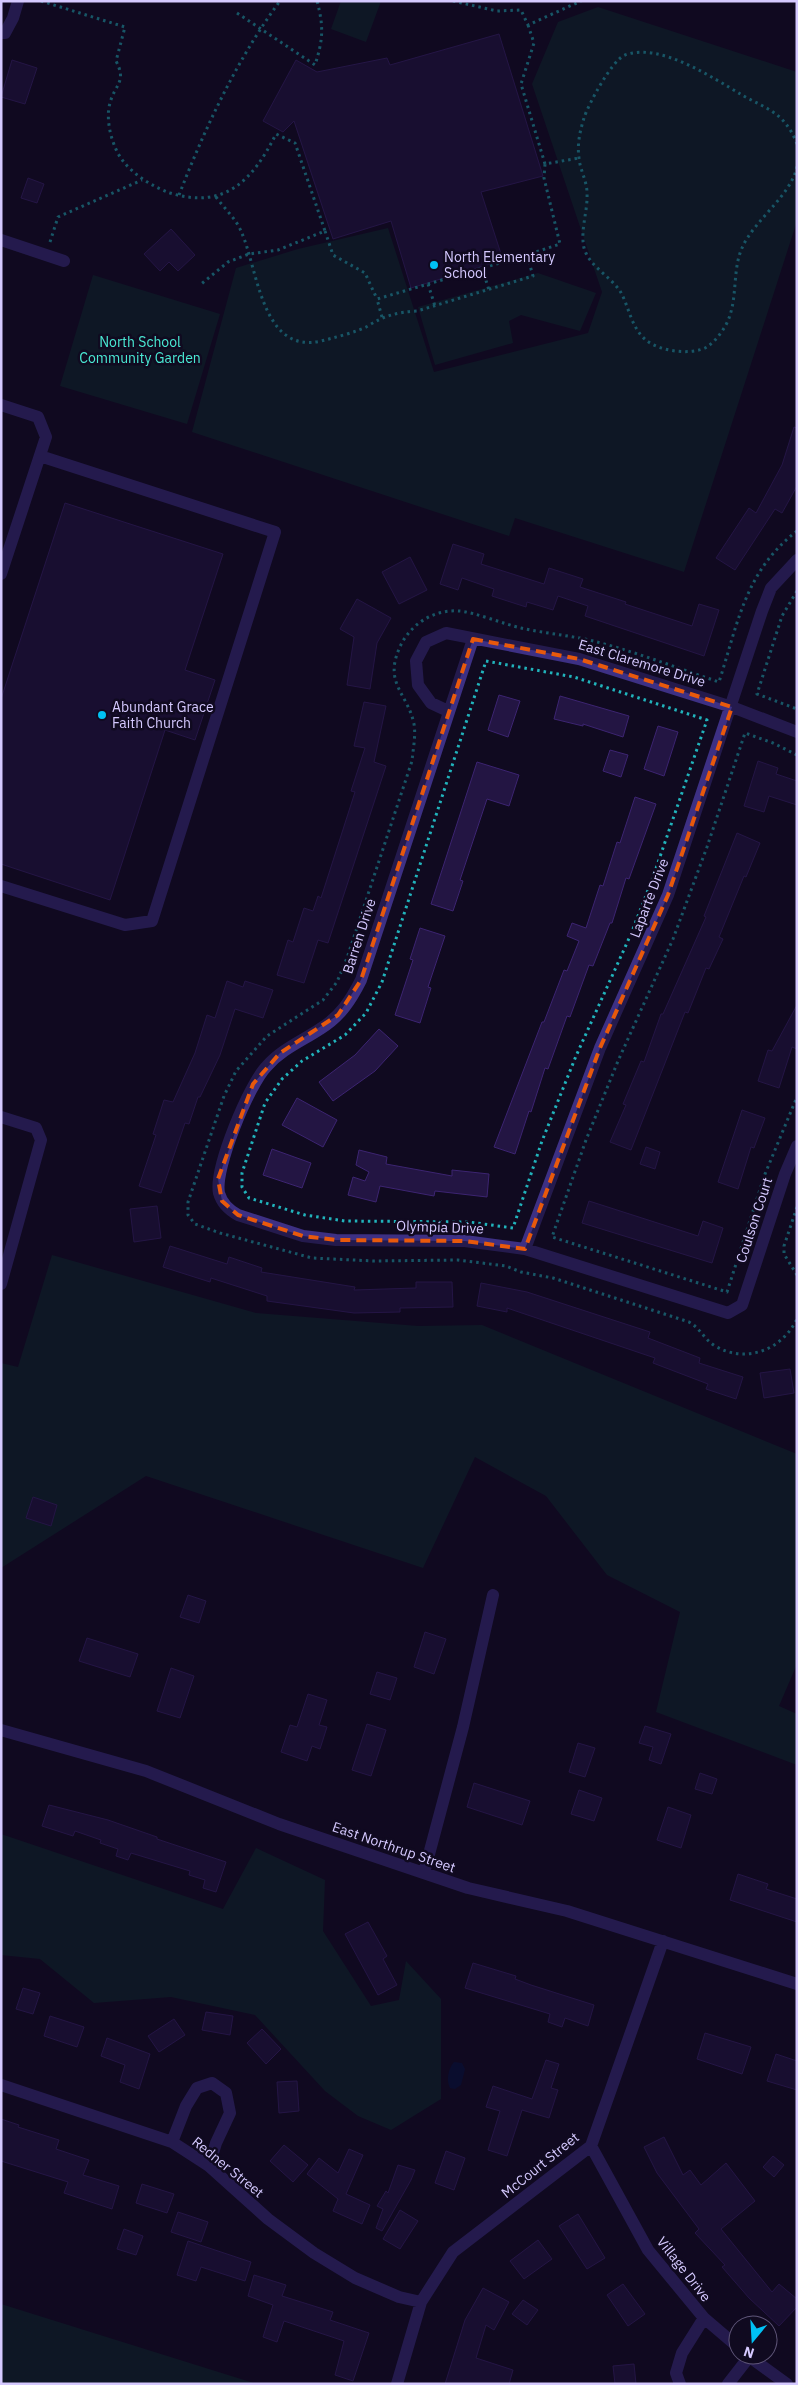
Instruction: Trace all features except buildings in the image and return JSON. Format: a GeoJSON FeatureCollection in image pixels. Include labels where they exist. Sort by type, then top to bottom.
{"type":"FeatureCollection","features":[{"type":"Feature","properties":{"kind":"street"},"geometry":{"type":"LineString","coordinates":[[3,33],[13,18],[18,1]]}},
{"type":"Feature","properties":{"kind":"street"},"geometry":{"type":"LineString","coordinates":[[1,240],[64,261]]}},
{"type":"Feature","properties":{"kind":"street"},"geometry":{"type":"LineString","coordinates":[[1,405],[38,417],[46,437],[1,574]]}},
{"type":"Feature","properties":{"kind":"street"},"geometry":{"type":"LineString","coordinates":[[1,886],[125,925],[152,921],[274,532],[40,456]]}},
{"type":"Feature","properties":{"kind":"street","name":"Laparte Drive"},"geometry":{"type":"LineString","coordinates":[[525,1249],[600,1048],[668,895],[771,588],[797,560]]}},
{"type":"Feature","properties":{"kind":"street","name":"East Claremore Drive"},"geometry":{"type":"LineString","coordinates":[[448,711],[431,703],[418,685],[416,660],[426,642],[446,634],[579,659],[732,707],[797,732]]}},
{"type":"Feature","properties":{"kind":"street","name":"Barren Drive"},"geometry":{"type":"LineString","coordinates":[[222,1202],[218,1179],[242,1105],[253,1084],[266,1066],[280,1053],[322,1028],[338,1015],[352,998],[361,980],[473,639]]}},
{"type":"Feature","properties":{"kind":"street"},"geometry":{"type":"LineString","coordinates":[[1,1117],[36,1128],[41,1140],[1,1284]]}},
{"type":"Feature","properties":{"kind":"street","name":"Coulson Court"},"geometry":{"type":"LineString","coordinates":[[742,1306],[785,1174],[797,1146]]}},
{"type":"Feature","properties":{"kind":"street","name":"Olympia Drive"},"geometry":{"type":"LineString","coordinates":[[222,1202],[229,1210],[238,1215],[303,1236],[336,1240],[465,1241],[525,1249],[728,1313],[742,1306]]}},
{"type":"Feature","properties":{"kind":"street"},"geometry":{"type":"LineString","coordinates":[[424,1873],[463,1727],[493,1595]]}},
{"type":"Feature","properties":{"kind":"street","name":"East Northrup Street"},"geometry":{"type":"LineString","coordinates":[[1,1730],[146,1771],[278,1824],[468,1888],[567,1911],[797,1984]]}},
{"type":"Feature","properties":{"kind":"street","name":"McCourt Street"},"geometry":{"type":"LineString","coordinates":[[397,2384],[421,2302],[453,2252],[590,2146],[663,1941]]}},
{"type":"Feature","properties":{"kind":"street"},"geometry":{"type":"LineString","coordinates":[[172,2142],[186,2106],[197,2088],[212,2083],[226,2093],[230,2113],[208,2166]]}},
{"type":"Feature","properties":{"kind":"street","name":"Redner Street"},"geometry":{"type":"LineString","coordinates":[[1,2085],[172,2142],[208,2166],[268,2219],[314,2254],[355,2278],[399,2297],[421,2302]]}},
{"type":"Feature","properties":{"kind":"street","name":"Village Drive"},"geometry":{"type":"LineString","coordinates":[[590,2146],[648,2250],[704,2318],[728,2338]]}},
{"type":"Feature","properties":{"kind":"street"},"geometry":{"type":"LineString","coordinates":[[680,2384],[676,2373],[682,2353],[704,2318]]}},
{"type":"Feature","properties":{"kind":"street"},"geometry":{"type":"LineString","coordinates":[[728,2384],[742,2365]]}},
{"type":"Feature","properties":{"kind":"street"},"geometry":{"type":"LineString","coordinates":[[761,2365],[787,2384]]}},
{"type":"Feature","properties":{"kind":"path"},"geometry":{"type":"LineString","coordinates":[[41,1],[125,27],[116,61],[121,70],[121,81],[109,103],[109,123],[114,144],[123,161],[143,179],[160,190],[179,196],[197,198],[216,197],[236,187],[255,171],[276,134],[295,143],[333,255],[365,273],[377,299],[382,317]]}},
{"type":"Feature","properties":{"kind":"path"},"geometry":{"type":"LineString","coordinates":[[179,196],[201,140],[259,29],[280,1]]}},
{"type":"Feature","properties":{"kind":"path"},"geometry":{"type":"LineString","coordinates":[[237,13],[315,65],[322,42],[322,19],[317,1]]}},
{"type":"Feature","properties":{"kind":"path"},"geometry":{"type":"LineString","coordinates":[[377,299],[560,244],[544,178],[545,164],[521,84],[534,43],[528,25],[521,10],[497,11],[453,1]]}},
{"type":"Feature","properties":{"kind":"path"},"geometry":{"type":"LineString","coordinates":[[528,25],[581,1]]}},
{"type":"Feature","properties":{"kind":"path"},"geometry":{"type":"LineString","coordinates":[[797,144],[793,134],[778,116],[698,69],[668,58],[639,51],[622,56],[610,70],[585,116],[579,137],[578,158],[587,191],[583,232],[584,250],[595,265],[614,282],[624,298],[635,326],[646,340],[663,349],[685,351],[706,348],[719,336],[729,318],[735,299],[741,251],[749,233],[786,189],[796,172],[797,166]]}},
{"type":"Feature","properties":{"kind":"path"},"geometry":{"type":"LineString","coordinates":[[545,164],[578,158]]}},
{"type":"Feature","properties":{"kind":"path"},"geometry":{"type":"LineString","coordinates":[[41,242],[49,245],[58,217],[143,179]]}},
{"type":"Feature","properties":{"kind":"path"},"geometry":{"type":"LineString","coordinates":[[216,197],[241,230],[270,317],[284,336],[298,341],[318,342],[367,326],[374,320],[382,317],[400,312],[417,311],[533,276],[527,255]]}},
{"type":"Feature","properties":{"kind":"path"},"geometry":{"type":"LineString","coordinates":[[200,285],[228,262],[249,254],[278,250],[325,231]]}},
{"type":"Feature","properties":{"kind":"path"},"geometry":{"type":"LineString","coordinates":[[482,268],[489,290]]}},
{"type":"Feature","properties":{"kind":"path"},"geometry":{"type":"LineString","coordinates":[[428,284],[435,306]]}},
{"type":"Feature","properties":{"kind":"path"},"geometry":{"type":"LineString","coordinates":[[797,531],[768,559],[754,578],[719,682],[590,640],[522,628],[460,610],[442,612],[422,620],[408,632],[399,649],[394,667],[397,688],[414,722],[415,739],[412,761],[348,958],[337,982],[323,1000],[267,1036],[236,1071],[220,1106],[188,1202],[188,1214],[195,1224],[220,1233],[312,1258],[374,1261],[458,1260],[506,1266],[521,1272],[553,1278],[689,1322],[698,1327],[714,1345],[731,1352],[749,1354],[764,1351],[780,1342],[792,1330],[797,1319]]}},
{"type":"Feature","properties":{"kind":"path"},"geometry":{"type":"LineString","coordinates":[[797,592],[782,616],[757,694],[797,709]]}},
{"type":"Feature","properties":{"kind":"path"},"geometry":{"type":"LineString","coordinates":[[486,661],[574,678],[706,720],[652,880],[576,1056],[542,1141],[513,1228],[469,1222],[345,1221],[305,1215],[250,1198],[242,1187],[242,1173],[265,1103],[282,1079],[302,1061],[345,1035],[366,1012],[382,982],[486,661]]}},
{"type":"Feature","properties":{"kind":"path"},"geometry":{"type":"LineString","coordinates":[[797,755],[773,743],[745,733],[707,847],[673,939],[618,1061],[586,1140],[552,1237],[727,1292],[764,1174],[797,1097]]}},
{"type":"Feature","properties":{"kind":"path"},"geometry":{"type":"LineString","coordinates":[[797,1207],[784,1246],[784,1254],[797,1275]]}},
{"type":"Feature","properties":{"kind":"highlighted area"},"geometry":{"type":"Polygon","coordinates":[[[473,639],[579,659],[732,707],[668,895],[600,1048],[525,1249],[465,1241],[336,1240],[303,1236],[238,1215],[222,1201],[219,1192],[218,1179],[253,1084],[280,1053],[338,1015],[361,980],[473,639]]]}},
{"type":"Feature","properties":{"kind":"green space"},"geometry":{"type":"Polygon","coordinates":[[[341,1],[381,1],[366,42],[331,29],[341,1]]]}},
{"type":"Feature","properties":{"kind":"green space"},"geometry":{"type":"Polygon","coordinates":[[[598,7],[797,72],[797,221],[684,572],[515,518],[509,536],[192,432],[236,268],[298,249],[388,228],[434,372],[588,333],[602,292],[532,84],[558,22],[598,7]]]}},
{"type":"Feature","properties":{"kind":"green space"},"geometry":{"type":"Polygon","coordinates":[[[538,273],[596,293],[580,331],[521,315],[509,321],[513,343],[435,365],[418,307],[538,273]]]}},
{"type":"Feature","properties":{"kind":"green space","name":"North School Community Garden"},"geometry":{"type":"Polygon","coordinates":[[[93,275],[220,314],[187,424],[60,386],[93,275]]]}},
{"type":"Feature","properties":{"kind":"green space"},"geometry":{"type":"Polygon","coordinates":[[[52,1255],[256,1313],[418,1326],[482,1325],[797,1454],[797,1664],[779,1706],[797,1714],[797,1765],[656,1712],[680,1612],[607,1575],[546,1496],[475,1457],[423,1568],[146,1476],[1,1568],[1,1363],[18,1367],[52,1255]]]}},
{"type":"Feature","properties":{"kind":"green space"},"geometry":{"type":"Polygon","coordinates":[[[1,1834],[223,1909],[256,1848],[325,1880],[323,1931],[371,2006],[399,2000],[406,1961],[441,1999],[441,2099],[391,2130],[358,2116],[325,2091],[255,2015],[171,1997],[94,2003],[40,1959],[1,1955],[1,1834]]]}},
{"type":"Feature","properties":{"kind":"green space"},"geometry":{"type":"Polygon","coordinates":[[[1,2304],[257,2384],[1,2384],[1,2304]]]}},
{"type":"Feature","properties":{"kind":"water"},"geometry":{"type":"Polygon","coordinates":[[[454,2062],[462,2063],[465,2069],[461,2085],[455,2089],[450,2088],[448,2078],[450,2068],[454,2062]]]}},
{"type":"Feature","properties":{"kind":"place","name":"North Elementary School"},"geometry":{"type":"Point","coordinates":[434,265]}},
{"type":"Feature","properties":{"kind":"place","name":"Abundant Grace Faith Church"},"geometry":{"type":"Point","coordinates":[102,715]}}]}
